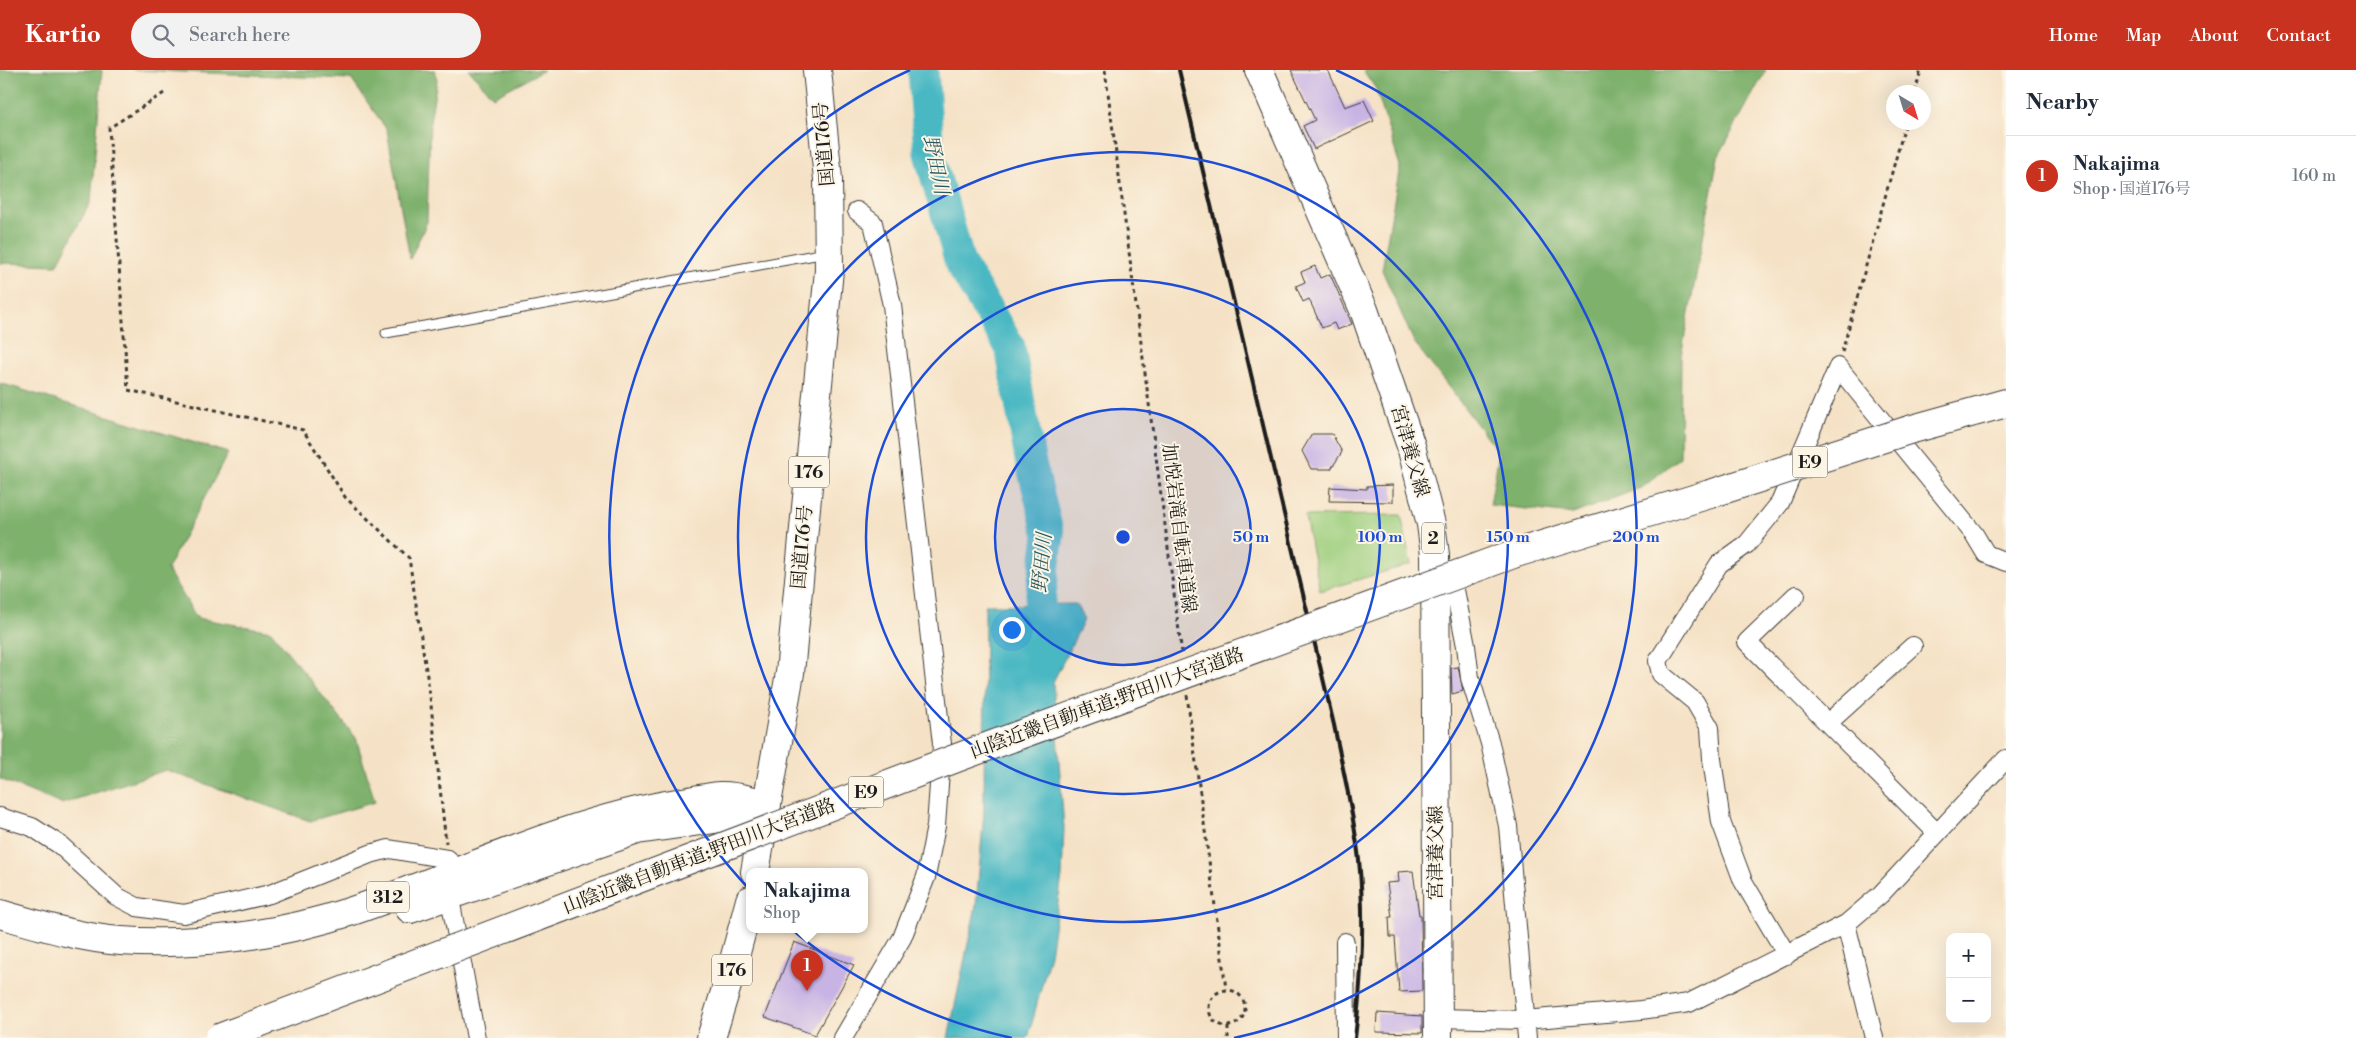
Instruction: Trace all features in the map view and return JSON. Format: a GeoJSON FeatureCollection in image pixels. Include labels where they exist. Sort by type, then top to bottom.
{"type":"FeatureCollection","features":[{"type":"Feature","properties":{"kind":"main road","name":"国道176号"},"geometry":{"type":"LineString","coordinates":[[756,868],[790,673],[829,270],[828,179],[817,70]]}},
{"type":"Feature","properties":{"kind":"main road","name":"宮津養父線"},"geometry":{"type":"LineString","coordinates":[[1259,70],[1364,310],[1411,446],[1431,524],[1435,555],[1438,1028]]}},
{"type":"Feature","properties":{"kind":"main road","name":"山陰近畿自動車道;野田川大宮道路"},"geometry":{"type":"LineString","coordinates":[[219,1038],[962,756],[1516,553],[1710,494],[1909,430],[2006,403]]}},
{"type":"Feature","properties":{"kind":"main road","name":"312"},"geometry":{"type":"LineString","coordinates":[[0,914],[73,933],[119,941],[166,942],[230,937],[292,927],[352,911],[583,824],[636,810],[722,796],[767,804]]}},
{"type":"Feature","properties":{"kind":"main road","name":"312"},"geometry":{"type":"LineString","coordinates":[[0,931],[64,948],[131,959],[205,957],[264,949],[362,925],[637,830],[715,819],[767,804]]}},
{"type":"Feature","properties":{"kind":"main road","name":"176"},"geometry":{"type":"LineString","coordinates":[[711,1038],[746,914]]}},
{"type":"Feature","properties":{"kind":"street"},"geometry":{"type":"LineString","coordinates":[[843,1038],[902,938],[926,877],[936,826],[942,744],[892,305],[873,223],[857,211]]}},
{"type":"Feature","properties":{"kind":"street"},"geometry":{"type":"LineString","coordinates":[[1787,955],[1743,881],[1721,822],[1712,759],[1710,728],[1695,702],[1661,674],[1658,661],[1719,564],[1747,544],[1780,503],[1838,367],[1974,534],[1986,554],[2006,562]]}},
{"type":"Feature","properties":{"kind":"street"},"geometry":{"type":"LineString","coordinates":[[1435,555],[1455,590],[1470,678],[1490,743],[1508,826],[1527,1038]]}},
{"type":"Feature","properties":{"kind":"street"},"geometry":{"type":"LineString","coordinates":[[1796,595],[1747,642],[1937,833]]}},
{"type":"Feature","properties":{"kind":"street"},"geometry":{"type":"LineString","coordinates":[[1828,722],[1913,646]]}},
{"type":"Feature","properties":{"kind":"street"},"geometry":{"type":"LineString","coordinates":[[1438,1028],[1641,1010],[1689,1003],[1846,924],[1881,894],[2006,759]]}},
{"type":"Feature","properties":{"kind":"street"},"geometry":{"type":"LineString","coordinates":[[0,817],[32,827],[60,845],[116,896],[137,907],[184,914],[270,894],[370,854],[388,849],[448,863]]}},
{"type":"Feature","properties":{"kind":"street"},"geometry":{"type":"LineString","coordinates":[[452,904],[476,1038]]}},
{"type":"Feature","properties":{"kind":"street"},"geometry":{"type":"LineString","coordinates":[[1846,924],[1874,1038]]}},
{"type":"Feature","properties":{"kind":"street"},"geometry":{"type":"LineString","coordinates":[[1345,942],[1346,1038]]}},
{"type":"Feature","properties":{"kind":"lane"},"geometry":{"type":"LineString","coordinates":[[386,333],[829,252]]}},
{"type":"Feature","properties":{"kind":"path","name":"加悦岩滝自転車道線"},"geometry":{"type":"LineString","coordinates":[[1106,70],[1183,663]]}},
{"type":"Feature","properties":{"kind":"path"},"geometry":{"type":"LineString","coordinates":[[1917,85],[1921,70]]}},
{"type":"Feature","properties":{"kind":"path"},"geometry":{"type":"LineString","coordinates":[[164,93],[109,128],[128,390],[303,430],[345,497],[409,558],[430,696],[448,863]]}},
{"type":"Feature","properties":{"kind":"path"},"geometry":{"type":"LineString","coordinates":[[1838,367],[1904,130]]}},
{"type":"Feature","properties":{"kind":"path"},"geometry":{"type":"LineString","coordinates":[[1187,692],[1226,989]]}},
{"type":"Feature","properties":{"kind":"path"},"geometry":{"type":"LineString","coordinates":[[1226,989],[1237,992],[1244,1001],[1245,1013],[1238,1023],[1228,1027],[1214,1022],[1207,1009],[1212,995],[1226,989]]}},
{"type":"Feature","properties":{"kind":"path"},"geometry":{"type":"LineString","coordinates":[[1228,1027],[1228,1038]]}},
{"type":"Feature","properties":{"kind":"green space"},"geometry":{"type":"Polygon","coordinates":[[[0,70],[102,70],[91,201],[57,265],[0,263],[0,70]]]}},
{"type":"Feature","properties":{"kind":"green space"},"geometry":{"type":"Polygon","coordinates":[[[133,70],[435,70],[437,80],[430,121],[427,222],[410,259],[387,130],[351,79],[133,70]]]}},
{"type":"Feature","properties":{"kind":"green space"},"geometry":{"type":"Polygon","coordinates":[[[469,70],[544,70],[493,97],[469,70]]]}},
{"type":"Feature","properties":{"kind":"green space"},"geometry":{"type":"Polygon","coordinates":[[[1363,70],[1766,70],[1718,157],[1681,356],[1680,457],[1643,487],[1573,514],[1490,505],[1499,453],[1414,342],[1382,270],[1400,166],[1376,89],[1363,70]]]}},
{"type":"Feature","properties":{"kind":"green space"},"geometry":{"type":"Polygon","coordinates":[[[0,383],[228,453],[167,569],[197,618],[271,631],[356,738],[375,802],[310,821],[166,770],[61,804],[0,779],[0,383]]]}},
{"type":"Feature","properties":{"kind":"green space"},"geometry":{"type":"Polygon","coordinates":[[[1401,515],[1411,564],[1320,591],[1305,516],[1401,515]]]}},
{"type":"Feature","properties":{"kind":"water"},"geometry":{"type":"Polygon","coordinates":[[[1076,604],[1084,620],[1053,682],[1064,828],[1062,876],[1050,954],[1028,1038],[948,1038],[976,906],[984,812],[985,605],[1076,604]]]}},
{"type":"Feature","properties":{"kind":"building"},"geometry":{"type":"Polygon","coordinates":[[[1291,70],[1328,70],[1345,107],[1364,100],[1374,121],[1314,149],[1303,126],[1315,120],[1291,70]]]}},
{"type":"Feature","properties":{"kind":"building"},"geometry":{"type":"Polygon","coordinates":[[[1315,266],[1320,278],[1330,274],[1352,324],[1337,330],[1334,323],[1322,328],[1309,299],[1303,302],[1296,286],[1305,282],[1301,272],[1315,266]]]}},
{"type":"Feature","properties":{"kind":"building"},"geometry":{"type":"Polygon","coordinates":[[[1312,434],[1332,434],[1342,452],[1331,469],[1311,469],[1302,451],[1312,434]]]}},
{"type":"Feature","properties":{"kind":"building"},"geometry":{"type":"Polygon","coordinates":[[[1393,485],[1393,502],[1329,501],[1330,487],[1367,489],[1367,486],[1393,485]]]}},
{"type":"Feature","properties":{"kind":"building"},"geometry":{"type":"Polygon","coordinates":[[[1458,667],[1463,691],[1452,694],[1451,668],[1458,667]]]}},
{"type":"Feature","properties":{"kind":"building"},"geometry":{"type":"Polygon","coordinates":[[[1413,871],[1419,915],[1421,915],[1422,991],[1399,992],[1395,937],[1390,937],[1389,917],[1392,917],[1387,883],[1399,882],[1398,872],[1413,871]]]}},
{"type":"Feature","properties":{"kind":"building"},"geometry":{"type":"Polygon","coordinates":[[[794,942],[854,965],[815,1035],[765,1017],[794,942]]]}},
{"type":"Feature","properties":{"kind":"building"},"geometry":{"type":"Polygon","coordinates":[[[1377,1013],[1422,1016],[1422,1033],[1376,1032],[1377,1013]]]}},
{"type":"Feature","properties":{"kind":"waterway","name":"野田川"},"geometry":{"type":"LineString","coordinates":[[923,70],[929,153],[960,263],[1010,347],[1030,459],[1049,535],[1034,645]]}},
{"type":"Feature","properties":{"kind":"railway"},"geometry":{"type":"LineString","coordinates":[[1179,70],[1334,725],[1351,809],[1359,860],[1362,904],[1361,971],[1355,1038]]}},
{"type":"Feature","properties":{"kind":"place","name":"Nakajima"},"geometry":{"type":"Point","coordinates":[807,991]}}]}
